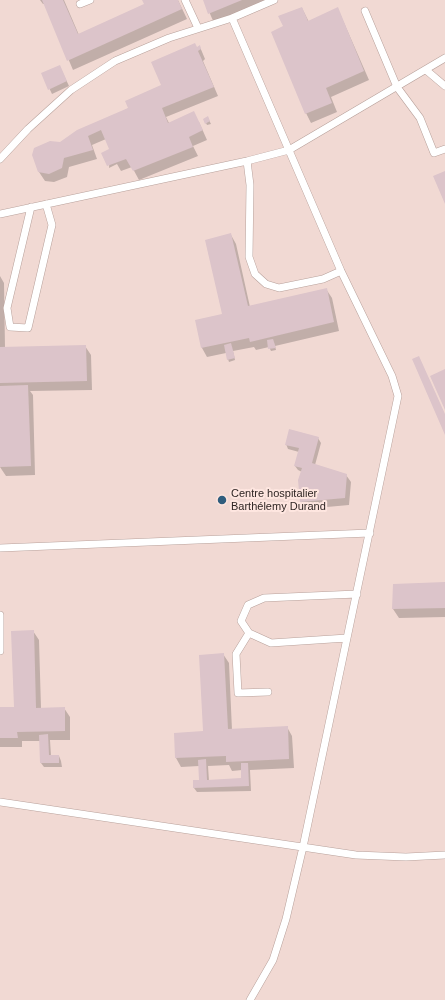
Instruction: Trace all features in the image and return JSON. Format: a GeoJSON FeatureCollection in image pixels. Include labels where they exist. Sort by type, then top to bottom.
{"type":"FeatureCollection","features":[{"type":"Feature","properties":{"kind":"lane"},"geometry":{"type":"LineString","coordinates":[[80,4],[90,0]]}},
{"type":"Feature","properties":{"kind":"lane"},"geometry":{"type":"LineString","coordinates":[[185,0],[198,28]]}},
{"type":"Feature","properties":{"kind":"lane"},"geometry":{"type":"LineString","coordinates":[[0,159],[28,129],[71,90],[115,61],[168,38],[232,18],[274,0]]}},
{"type":"Feature","properties":{"kind":"lane"},"geometry":{"type":"LineString","coordinates":[[365,11],[397,87],[420,118],[434,153],[445,149]]}},
{"type":"Feature","properties":{"kind":"lane"},"geometry":{"type":"LineString","coordinates":[[232,18],[341,271],[392,376],[398,396],[303,847],[286,919],[273,960],[250,1000]]}},
{"type":"Feature","properties":{"kind":"lane"},"geometry":{"type":"LineString","coordinates":[[0,214],[247,161],[289,150],[445,58]]}},
{"type":"Feature","properties":{"kind":"lane"},"geometry":{"type":"LineString","coordinates":[[426,70],[445,86]]}},
{"type":"Feature","properties":{"kind":"lane"},"geometry":{"type":"LineString","coordinates":[[247,161],[250,185],[249,258],[255,274],[266,284],[279,288],[323,279],[341,271]]}},
{"type":"Feature","properties":{"kind":"lane"},"geometry":{"type":"LineString","coordinates":[[31,208],[7,308],[10,327],[28,328],[52,225],[46,204]]}},
{"type":"Feature","properties":{"kind":"lane"},"geometry":{"type":"LineString","coordinates":[[0,548],[370,533]]}},
{"type":"Feature","properties":{"kind":"lane"},"geometry":{"type":"LineString","coordinates":[[347,638],[271,643],[249,633],[241,621],[248,605],[264,598],[357,594]]}},
{"type":"Feature","properties":{"kind":"lane"},"geometry":{"type":"LineString","coordinates":[[0,615],[0,651]]}},
{"type":"Feature","properties":{"kind":"lane"},"geometry":{"type":"LineString","coordinates":[[249,633],[236,654],[238,693],[268,692]]}},
{"type":"Feature","properties":{"kind":"lane"},"geometry":{"type":"LineString","coordinates":[[0,802],[356,855],[406,857],[445,855]]}},
{"type":"Feature","properties":{"kind":"building"},"geometry":{"type":"Polygon","coordinates":[[[42,0],[63,0],[78,34],[144,4],[142,0],[178,0],[182,9],[67,61],[42,0]]]}},
{"type":"Feature","properties":{"kind":"building"},"geometry":{"type":"Polygon","coordinates":[[[203,0],[242,0],[208,14],[203,0]]]}},
{"type":"Feature","properties":{"kind":"building"},"geometry":{"type":"Polygon","coordinates":[[[302,7],[308,21],[338,7],[364,71],[326,88],[332,103],[305,114],[271,32],[283,26],[278,16],[302,7]]]}},
{"type":"Feature","properties":{"kind":"building"},"geometry":{"type":"Polygon","coordinates":[[[195,43],[197,47],[200,45],[201,49],[198,51],[214,87],[162,108],[168,123],[194,111],[203,130],[189,137],[193,147],[133,171],[126,159],[107,166],[101,153],[109,149],[101,130],[88,136],[93,150],[64,158],[62,168],[49,174],[38,172],[32,155],[34,148],[50,141],[60,142],[77,130],[128,108],[125,101],[161,85],[151,62],[195,43]]]}},
{"type":"Feature","properties":{"kind":"building"},"geometry":{"type":"Polygon","coordinates":[[[60,65],[67,81],[48,90],[41,73],[60,65]]]}},
{"type":"Feature","properties":{"kind":"building"},"geometry":{"type":"Polygon","coordinates":[[[208,116],[210,121],[205,124],[203,119],[208,116]]]}},
{"type":"Feature","properties":{"kind":"building"},"geometry":{"type":"Polygon","coordinates":[[[445,171],[445,204],[433,176],[445,171]]]}},
{"type":"Feature","properties":{"kind":"building"},"geometry":{"type":"Polygon","coordinates":[[[231,233],[248,306],[327,288],[334,322],[250,342],[249,338],[201,348],[195,320],[222,314],[205,240],[231,233]]]}},
{"type":"Feature","properties":{"kind":"building"},"geometry":{"type":"Polygon","coordinates":[[[273,339],[276,348],[268,349],[267,340],[273,339]]]}},
{"type":"Feature","properties":{"kind":"building"},"geometry":{"type":"Polygon","coordinates":[[[231,343],[235,358],[227,360],[224,345],[231,343]]]}},
{"type":"Feature","properties":{"kind":"building"},"geometry":{"type":"Polygon","coordinates":[[[86,345],[87,381],[0,383],[0,347],[86,345]]]}},
{"type":"Feature","properties":{"kind":"building"},"geometry":{"type":"Polygon","coordinates":[[[419,356],[445,414],[445,435],[412,359],[419,356]]]}},
{"type":"Feature","properties":{"kind":"building"},"geometry":{"type":"Polygon","coordinates":[[[445,369],[445,410],[430,376],[445,369]]]}},
{"type":"Feature","properties":{"kind":"building"},"geometry":{"type":"Polygon","coordinates":[[[28,385],[31,466],[0,467],[0,386],[28,385]]]}},
{"type":"Feature","properties":{"kind":"building"},"geometry":{"type":"Polygon","coordinates":[[[289,429],[319,437],[312,463],[347,474],[345,498],[300,502],[298,480],[302,468],[294,466],[299,448],[285,445],[289,429]]]}},
{"type":"Feature","properties":{"kind":"building"},"geometry":{"type":"Polygon","coordinates":[[[445,582],[445,608],[392,609],[393,584],[445,582]]]}},
{"type":"Feature","properties":{"kind":"building"},"geometry":{"type":"Polygon","coordinates":[[[34,630],[36,708],[65,707],[65,731],[17,732],[18,738],[0,738],[0,707],[14,707],[11,631],[34,630]]]}},
{"type":"Feature","properties":{"kind":"building"},"geometry":{"type":"Polygon","coordinates":[[[224,653],[228,729],[288,726],[289,759],[226,762],[226,756],[175,758],[174,733],[203,731],[199,655],[224,653]]]}},
{"type":"Feature","properties":{"kind":"building"},"geometry":{"type":"Polygon","coordinates":[[[48,734],[49,755],[59,755],[59,763],[40,763],[39,735],[48,734]]]}},
{"type":"Feature","properties":{"kind":"building"},"geometry":{"type":"Polygon","coordinates":[[[206,759],[207,780],[241,778],[241,763],[248,763],[249,786],[193,788],[193,780],[199,780],[198,760],[206,759]]]}},
{"type":"Feature","properties":{"kind":"place","name":"Centre hospitalier Barthélemy Durand"},"geometry":{"type":"Point","coordinates":[222,500]}}]}
